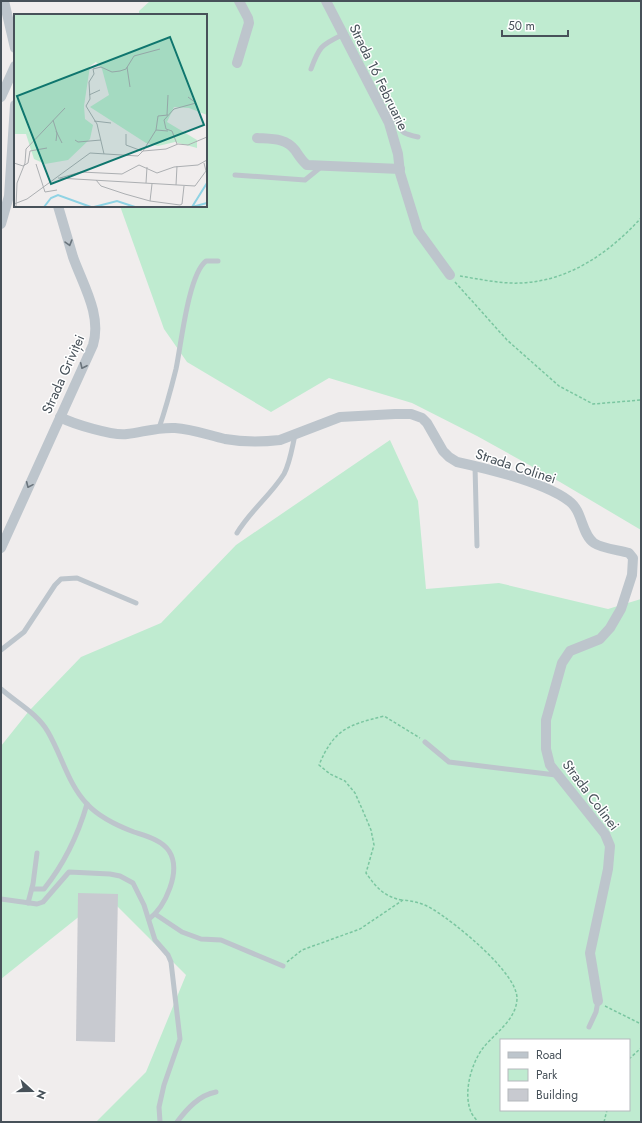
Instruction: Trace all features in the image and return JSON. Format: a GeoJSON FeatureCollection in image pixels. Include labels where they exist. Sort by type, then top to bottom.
{"type":"FeatureCollection","features":[{"type":"Feature","properties":{"kind":"street"},"geometry":{"type":"LineString","coordinates":[[4,1],[14,44]]}},
{"type":"Feature","properties":{"kind":"street"},"geometry":{"type":"LineString","coordinates":[[237,63],[249,24],[248,18],[239,1]]}},
{"type":"Feature","properties":{"kind":"street","name":"Strada 16 Februarie"},"geometry":{"type":"LineString","coordinates":[[326,1],[394,137],[400,169],[418,231],[450,275]]}},
{"type":"Feature","properties":{"kind":"street"},"geometry":{"type":"LineString","coordinates":[[1,97],[14,68]]}},
{"type":"Feature","properties":{"kind":"street"},"geometry":{"type":"LineString","coordinates":[[1,224],[9,196],[14,120]]}},
{"type":"Feature","properties":{"kind":"street"},"geometry":{"type":"LineString","coordinates":[[257,138],[283,140],[295,150],[300,159],[307,165],[400,169]]}},
{"type":"Feature","properties":{"kind":"street","name":"Strada Griviței"},"geometry":{"type":"LineString","coordinates":[[1,548],[93,346],[96,328],[87,292],[73,256],[58,207]]}},
{"type":"Feature","properties":{"kind":"street","name":"Strada Colinei"},"geometry":{"type":"LineString","coordinates":[[60,417],[74,424],[122,435],[159,428],[188,429],[227,439],[280,440],[340,418],[411,414],[422,418],[427,423],[449,457],[457,462],[530,482],[559,495],[570,502],[577,510],[588,535],[593,542],[629,553],[632,558],[632,575],[629,589],[610,628],[600,639],[570,651],[562,663],[546,720],[546,749],[550,765],[556,775],[605,834],[610,846],[605,886],[590,953],[598,1001]]}},
{"type":"Feature","properties":{"kind":"lane"},"geometry":{"type":"LineString","coordinates":[[310,69],[318,51],[326,43],[342,35]]}},
{"type":"Feature","properties":{"kind":"lane"},"geometry":{"type":"LineString","coordinates":[[383,113],[394,116],[400,130],[404,133],[418,137]]}},
{"type":"Feature","properties":{"kind":"lane"},"geometry":{"type":"LineString","coordinates":[[234,175],[305,180],[322,166]]}},
{"type":"Feature","properties":{"kind":"lane"},"geometry":{"type":"LineString","coordinates":[[159,428],[172,385],[184,320],[197,274],[206,261],[218,261]]}},
{"type":"Feature","properties":{"kind":"lane"},"geometry":{"type":"LineString","coordinates":[[237,533],[245,520],[285,473],[295,434]]}},
{"type":"Feature","properties":{"kind":"lane"},"geometry":{"type":"LineString","coordinates":[[475,466],[477,546]]}},
{"type":"Feature","properties":{"kind":"lane"},"geometry":{"type":"LineString","coordinates":[[1,650],[24,632],[55,585],[61,579],[77,578],[136,602]]}},
{"type":"Feature","properties":{"kind":"lane"},"geometry":{"type":"LineString","coordinates":[[1,689],[38,719],[48,732],[62,766],[87,804],[115,823],[153,839],[169,851],[172,865],[171,882],[168,893],[163,905],[148,919]]}},
{"type":"Feature","properties":{"kind":"lane"},"geometry":{"type":"LineString","coordinates":[[425,742],[449,762],[556,775]]}},
{"type":"Feature","properties":{"kind":"lane"},"geometry":{"type":"LineString","coordinates":[[32,889],[44,888],[54,874],[75,840],[87,804]]}},
{"type":"Feature","properties":{"kind":"lane"},"geometry":{"type":"LineString","coordinates":[[28,903],[32,889],[37,853]]}},
{"type":"Feature","properties":{"kind":"lane"},"geometry":{"type":"LineString","coordinates":[[1,899],[37,904],[43,902],[68,872],[110,874],[120,876],[133,883],[155,940],[168,955],[172,966],[180,1039],[164,1085],[160,1107],[160,1122]]}},
{"type":"Feature","properties":{"kind":"lane"},"geometry":{"type":"LineString","coordinates":[[155,914],[182,932],[201,939],[221,940],[283,966]]}},
{"type":"Feature","properties":{"kind":"lane"},"geometry":{"type":"LineString","coordinates":[[589,1027],[596,1012],[598,1001]]}},
{"type":"Feature","properties":{"kind":"lane"},"geometry":{"type":"LineString","coordinates":[[177,1122],[196,1102],[204,1096],[216,1092]]}},
{"type":"Feature","properties":{"kind":"path"},"geometry":{"type":"LineString","coordinates":[[450,275],[520,283],[570,273],[590,263],[641,218]]}},
{"type":"Feature","properties":{"kind":"path"},"geometry":{"type":"LineString","coordinates":[[450,275],[470,301],[507,340],[559,386],[593,404],[641,400]]}},
{"type":"Feature","properties":{"kind":"path"},"geometry":{"type":"LineString","coordinates":[[425,742],[384,716],[360,721],[333,737],[319,764],[330,774],[345,781],[355,793],[371,830],[374,845],[366,873],[377,888],[392,898],[415,901],[434,910],[480,946],[503,970],[515,990],[517,998],[514,1012],[483,1048],[477,1059],[470,1081],[468,1094],[471,1112],[478,1122]]}},
{"type":"Feature","properties":{"kind":"path"},"geometry":{"type":"LineString","coordinates":[[283,966],[302,950],[360,929],[403,900]]}},
{"type":"Feature","properties":{"kind":"path"},"geometry":{"type":"LineString","coordinates":[[598,1001],[641,1024]]}},
{"type":"Feature","properties":{"kind":"path"},"geometry":{"type":"LineString","coordinates":[[630,1058],[641,1048]]}},
{"type":"Feature","properties":{"kind":"path"},"geometry":{"type":"LineString","coordinates":[[604,1122],[607,1111]]}},
{"type":"Feature","properties":{"kind":"green space"},"geometry":{"type":"Polygon","coordinates":[[[150,1],[641,1],[641,530],[560,482],[477,436],[412,403],[329,378],[271,412],[187,362],[164,329],[120,207],[207,207],[207,14],[139,14],[139,11],[150,1]]]}},
{"type":"Feature","properties":{"kind":"green space"},"geometry":{"type":"Polygon","coordinates":[[[390,440],[418,501],[426,589],[499,583],[608,609],[641,599],[641,1122],[96,1122],[146,1072],[186,975],[106,895],[1,979],[1,746],[29,711],[81,657],[161,623],[236,545],[390,440]]]}},
{"type":"Feature","properties":{"kind":"building"},"geometry":{"type":"Polygon","coordinates":[[[78,893],[118,894],[115,1042],[76,1041],[78,893]]]}}]}
